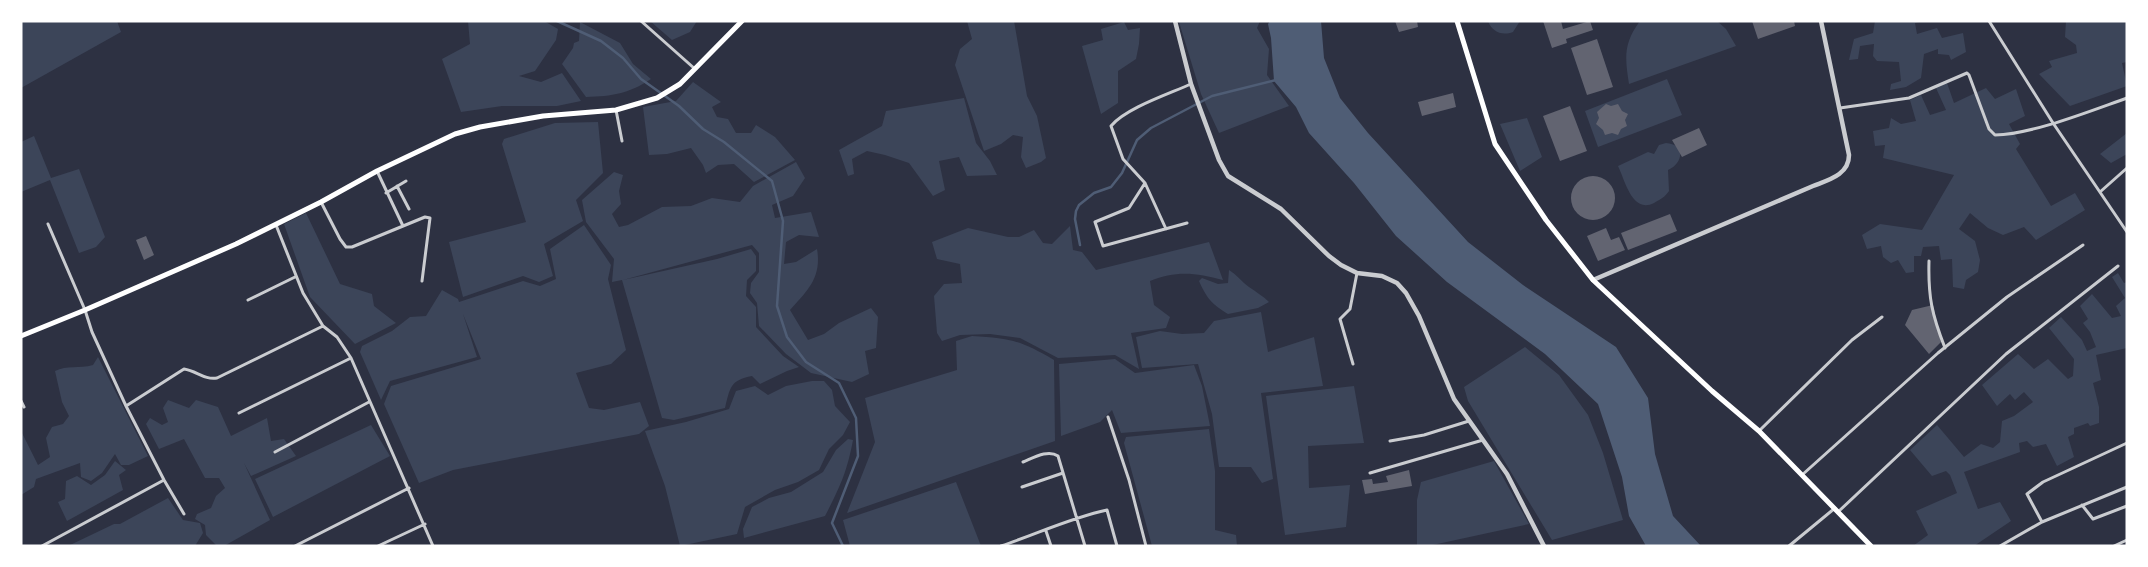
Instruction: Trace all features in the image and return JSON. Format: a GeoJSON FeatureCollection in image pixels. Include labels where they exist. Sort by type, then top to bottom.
{"type":"FeatureCollection","features":[{"type":"Feature","properties":{"kind":"main road"},"geometry":{"type":"LineString","coordinates":[[21,336],[86,310],[236,244],[321,202],[377,171],[455,134],[480,127],[542,116],[616,110],[657,98],[671,90],[695,70],[742,21]]}},
{"type":"Feature","properties":{"kind":"main road"},"geometry":{"type":"LineString","coordinates":[[1457,21],[1496,144],[1546,220],[1593,280],[1712,391],[1759,431],[1871,546]]}},
{"type":"Feature","properties":{"kind":"street"},"geometry":{"type":"LineString","coordinates":[[641,21],[695,70]]}},
{"type":"Feature","properties":{"kind":"street"},"geometry":{"type":"LineString","coordinates":[[1175,21],[1196,96],[1219,160],[1228,176],[1282,209],[1329,256],[1357,272],[1382,276],[1397,283],[1406,293],[1419,316],[1454,399],[1508,474],[1544,546]]}},
{"type":"Feature","properties":{"kind":"street"},"geometry":{"type":"LineString","coordinates":[[1593,280],[1844,171],[1849,162],[1840,108],[1820,21]]}},
{"type":"Feature","properties":{"kind":"street"},"geometry":{"type":"LineString","coordinates":[[1989,21],[2053,123],[2127,232]]}},
{"type":"Feature","properties":{"kind":"street"},"geometry":{"type":"LineString","coordinates":[[1840,108],[1909,98],[1967,73],[1989,129],[1995,134],[2004,134],[2053,123],[2127,98]]}},
{"type":"Feature","properties":{"kind":"street"},"geometry":{"type":"LineString","coordinates":[[1166,228],[1145,183],[1123,159],[1111,126],[1138,108],[1192,84]]}},
{"type":"Feature","properties":{"kind":"street"},"geometry":{"type":"LineString","coordinates":[[616,110],[622,141]]}},
{"type":"Feature","properties":{"kind":"street"},"geometry":{"type":"LineString","coordinates":[[2100,192],[2127,168]]}},
{"type":"Feature","properties":{"kind":"street"},"geometry":{"type":"LineString","coordinates":[[377,171],[403,226]]}},
{"type":"Feature","properties":{"kind":"street"},"geometry":{"type":"LineString","coordinates":[[386,192],[406,181]]}},
{"type":"Feature","properties":{"kind":"street"},"geometry":{"type":"LineString","coordinates":[[1145,183],[1129,208],[1095,222],[1103,246],[1187,223]]}},
{"type":"Feature","properties":{"kind":"street"},"geometry":{"type":"LineString","coordinates":[[397,186],[409,209]]}},
{"type":"Feature","properties":{"kind":"street"},"geometry":{"type":"LineString","coordinates":[[321,202],[340,239],[346,246],[352,246],[425,217],[430,218],[422,281]]}},
{"type":"Feature","properties":{"kind":"street"},"geometry":{"type":"LineString","coordinates":[[48,224],[86,310],[92,332],[126,406],[164,480],[184,514]]}},
{"type":"Feature","properties":{"kind":"street"},"geometry":{"type":"LineString","coordinates":[[276,224],[295,277],[323,326],[336,337],[351,358],[433,546]]}},
{"type":"Feature","properties":{"kind":"street"},"geometry":{"type":"LineString","coordinates":[[1802,475],[1945,348],[2007,298],[2083,245]]}},
{"type":"Feature","properties":{"kind":"street"},"geometry":{"type":"LineString","coordinates":[[1929,261],[1930,298],[1933,316],[1945,348]]}},
{"type":"Feature","properties":{"kind":"street"},"geometry":{"type":"LineString","coordinates":[[1789,546],[1837,509],[2006,354],[2118,266]]}},
{"type":"Feature","properties":{"kind":"street"},"geometry":{"type":"LineString","coordinates":[[1353,364],[1340,319],[1350,308],[1357,272]]}},
{"type":"Feature","properties":{"kind":"street"},"geometry":{"type":"LineString","coordinates":[[248,300],[295,277]]}},
{"type":"Feature","properties":{"kind":"street"},"geometry":{"type":"LineString","coordinates":[[1759,431],[1852,340],[1882,317]]}},
{"type":"Feature","properties":{"kind":"street"},"geometry":{"type":"LineString","coordinates":[[126,406],[184,369],[209,379],[217,378],[323,326]]}},
{"type":"Feature","properties":{"kind":"street"},"geometry":{"type":"LineString","coordinates":[[238,413],[351,358]]}},
{"type":"Feature","properties":{"kind":"street"},"geometry":{"type":"LineString","coordinates":[[21,401],[24,407]]}},
{"type":"Feature","properties":{"kind":"street"},"geometry":{"type":"LineString","coordinates":[[275,452],[369,402]]}},
{"type":"Feature","properties":{"kind":"street"},"geometry":{"type":"LineString","coordinates":[[1108,416],[1129,480],[1146,546]]}},
{"type":"Feature","properties":{"kind":"street"},"geometry":{"type":"LineString","coordinates":[[1390,441],[1424,434],[1469,420]]}},
{"type":"Feature","properties":{"kind":"street"},"geometry":{"type":"LineString","coordinates":[[1370,473],[1483,440]]}},
{"type":"Feature","properties":{"kind":"street"},"geometry":{"type":"LineString","coordinates":[[2042,522],[2027,494],[2043,482],[2127,443]]}},
{"type":"Feature","properties":{"kind":"street"},"geometry":{"type":"LineString","coordinates":[[1022,462],[1054,453],[1058,456],[1085,546]]}},
{"type":"Feature","properties":{"kind":"street"},"geometry":{"type":"LineString","coordinates":[[1022,487],[1063,473]]}},
{"type":"Feature","properties":{"kind":"street"},"geometry":{"type":"LineString","coordinates":[[42,546],[164,480]]}},
{"type":"Feature","properties":{"kind":"street"},"geometry":{"type":"LineString","coordinates":[[2000,546],[2042,522],[2127,487]]}},
{"type":"Feature","properties":{"kind":"street"},"geometry":{"type":"LineString","coordinates":[[295,546],[409,488]]}},
{"type":"Feature","properties":{"kind":"street"},"geometry":{"type":"LineString","coordinates":[[2082,505],[2093,519],[2127,506]]}},
{"type":"Feature","properties":{"kind":"street"},"geometry":{"type":"LineString","coordinates":[[1002,546],[1046,531],[1077,517],[1107,510],[1117,546]]}},
{"type":"Feature","properties":{"kind":"street"},"geometry":{"type":"LineString","coordinates":[[378,546],[425,524]]}},
{"type":"Feature","properties":{"kind":"street"},"geometry":{"type":"LineString","coordinates":[[1046,531],[1051,546]]}},
{"type":"Feature","properties":{"kind":"street"},"geometry":{"type":"LineString","coordinates":[[2114,546],[2127,540]]}},
{"type":"Feature","properties":{"kind":"shaded area"},"geometry":{"type":"Polygon","coordinates":[[[21,21],[117,21],[121,32],[21,88],[21,21]]]}},
{"type":"Feature","properties":{"kind":"shaded area"},"geometry":{"type":"Polygon","coordinates":[[[468,21],[544,21],[558,29],[556,40],[535,71],[519,76],[541,82],[562,73],[581,101],[557,106],[502,106],[461,112],[442,59],[470,44],[468,21]]]}},
{"type":"Feature","properties":{"kind":"shaded area"},"geometry":{"type":"Polygon","coordinates":[[[650,21],[697,21],[690,32],[672,40],[650,21]]]}},
{"type":"Feature","properties":{"kind":"shaded area"},"geometry":{"type":"Polygon","coordinates":[[[967,21],[1014,21],[1027,96],[1037,116],[1046,158],[1041,162],[1026,168],[1021,157],[1023,137],[1013,135],[1001,144],[984,151],[955,65],[960,49],[972,39],[967,21]]]}},
{"type":"Feature","properties":{"kind":"shaded area"},"geometry":{"type":"Polygon","coordinates":[[[1260,21],[1257,28],[1269,49],[1267,75],[1289,106],[1219,133],[1201,94],[1179,22],[1260,21]]]}},
{"type":"Feature","properties":{"kind":"shaded area"},"geometry":{"type":"Polygon","coordinates":[[[1270,21],[1321,21],[1324,58],[1340,98],[1368,133],[1468,242],[1523,285],[1616,347],[1648,398],[1655,454],[1673,516],[1701,546],[1646,546],[1629,516],[1622,477],[1598,404],[1545,354],[1447,282],[1396,236],[1354,183],[1309,133],[1296,107],[1274,81],[1271,38],[1268,24],[1270,21]]]}},
{"type":"Feature","properties":{"kind":"shaded area"},"geometry":{"type":"Polygon","coordinates":[[[1488,21],[1520,21],[1513,32],[1505,34],[1492,28],[1488,21]]]}},
{"type":"Feature","properties":{"kind":"shaded area"},"geometry":{"type":"Polygon","coordinates":[[[1640,21],[1717,21],[1726,29],[1736,46],[1629,84],[1626,59],[1628,44],[1634,29],[1640,21]]]}},
{"type":"Feature","properties":{"kind":"shaded area"},"geometry":{"type":"Polygon","coordinates":[[[1875,21],[1924,21],[1915,23],[1917,34],[1937,28],[1942,38],[1963,33],[1966,52],[1951,60],[1949,55],[1938,54],[1938,49],[1924,54],[1921,78],[1906,87],[1890,90],[1891,84],[1901,81],[1899,62],[1877,61],[1873,56],[1874,44],[1860,46],[1858,59],[1849,60],[1854,39],[1873,33],[1875,21]]]}},
{"type":"Feature","properties":{"kind":"shaded area"},"geometry":{"type":"Polygon","coordinates":[[[2066,21],[2127,21],[2127,62],[2122,63],[2127,86],[2070,106],[2039,74],[2052,67],[2049,61],[2077,53],[2076,45],[2065,37],[2066,21]]]}},
{"type":"Feature","properties":{"kind":"shaded area"},"geometry":{"type":"Polygon","coordinates":[[[580,22],[620,43],[633,64],[651,79],[635,88],[620,93],[586,97],[562,64],[573,48],[574,43],[579,41],[580,22]]]}},
{"type":"Feature","properties":{"kind":"shaded area"},"geometry":{"type":"Polygon","coordinates":[[[1124,22],[1128,30],[1140,28],[1136,59],[1118,71],[1118,103],[1101,114],[1082,46],[1103,40],[1101,29],[1124,22]]]}},
{"type":"Feature","properties":{"kind":"shaded area"},"geometry":{"type":"Polygon","coordinates":[[[1667,79],[1682,115],[1598,147],[1585,111],[1667,79]]]}},
{"type":"Feature","properties":{"kind":"shaded area"},"geometry":{"type":"Polygon","coordinates":[[[693,82],[721,102],[712,107],[717,117],[728,119],[736,133],[751,133],[756,125],[775,137],[795,160],[754,182],[734,164],[718,165],[706,173],[703,165],[691,148],[667,154],[649,155],[643,107],[676,101],[693,82]]]}},
{"type":"Feature","properties":{"kind":"shaded area"},"geometry":{"type":"Polygon","coordinates":[[[1947,83],[1954,103],[1986,88],[1995,99],[2016,89],[2025,116],[2009,124],[2020,144],[2016,149],[2051,206],[2075,193],[2085,210],[2036,240],[2024,227],[2003,235],[1988,228],[1970,213],[1959,229],[1975,241],[1980,260],[1978,272],[1966,280],[1964,289],[1953,287],[1952,259],[1941,260],[1939,246],[1923,247],[1921,256],[1914,256],[1914,272],[1906,273],[1898,260],[1891,263],[1883,257],[1881,246],[1867,249],[1862,235],[1880,224],[1922,230],[1954,175],[1883,158],[1885,145],[1875,146],[1873,131],[1889,128],[1891,118],[1901,124],[1916,121],[1910,100],[1921,95],[1930,115],[1946,110],[1936,88],[1947,83]]]}},
{"type":"Feature","properties":{"kind":"shaded area"},"geometry":{"type":"Polygon","coordinates":[[[964,98],[976,143],[990,161],[997,175],[967,176],[959,157],[939,161],[945,190],[933,196],[909,163],[867,151],[852,159],[854,174],[848,176],[839,150],[882,126],[886,111],[964,98]]]}},
{"type":"Feature","properties":{"kind":"shaded area"},"geometry":{"type":"Polygon","coordinates":[[[1527,118],[1542,157],[1520,171],[1500,124],[1527,118]]]}},
{"type":"Feature","properties":{"kind":"shaded area"},"geometry":{"type":"Polygon","coordinates":[[[598,122],[603,173],[576,200],[583,221],[544,244],[553,276],[539,282],[523,276],[463,297],[449,242],[526,222],[502,144],[504,139],[555,123],[598,122]]]}},
{"type":"Feature","properties":{"kind":"shaded area"},"geometry":{"type":"Polygon","coordinates":[[[2127,133],[2127,154],[2111,163],[2100,154],[2127,133]]]}},
{"type":"Feature","properties":{"kind":"shaded area"},"geometry":{"type":"Polygon","coordinates":[[[34,136],[51,178],[79,169],[105,237],[96,247],[79,253],[50,180],[21,192],[21,142],[34,136]]]}},
{"type":"Feature","properties":{"kind":"shaded area"},"geometry":{"type":"Polygon","coordinates":[[[1666,143],[1677,147],[1680,154],[1677,163],[1668,170],[1669,191],[1654,203],[1640,204],[1630,194],[1618,166],[1648,152],[1654,154],[1659,145],[1666,143]]]}},
{"type":"Feature","properties":{"kind":"shaded area"},"geometry":{"type":"Polygon","coordinates":[[[796,162],[805,178],[793,196],[772,205],[775,218],[811,212],[819,237],[799,235],[786,242],[784,264],[796,262],[817,249],[818,259],[812,283],[790,310],[808,340],[824,334],[839,323],[871,308],[878,317],[876,348],[865,351],[869,374],[852,382],[811,373],[786,354],[759,326],[757,303],[750,293],[751,283],[759,272],[759,253],[752,245],[623,280],[717,259],[751,249],[756,256],[756,271],[747,280],[746,296],[756,307],[756,327],[783,356],[799,367],[760,384],[752,376],[739,380],[730,390],[725,408],[674,420],[662,418],[622,280],[612,282],[614,259],[586,222],[582,200],[614,172],[623,175],[619,191],[621,204],[612,214],[619,227],[628,225],[662,207],[691,206],[712,198],[740,202],[753,186],[796,162]]]}},
{"type":"Feature","properties":{"kind":"shaded area"},"geometry":{"type":"Polygon","coordinates":[[[306,213],[340,284],[372,294],[374,306],[396,323],[355,344],[310,297],[284,224],[306,213]]]}},
{"type":"Feature","properties":{"kind":"shaded area"},"geometry":{"type":"Polygon","coordinates":[[[584,225],[611,265],[608,279],[626,350],[611,364],[576,373],[589,408],[604,410],[640,402],[649,426],[639,434],[453,470],[419,483],[384,404],[391,386],[481,359],[463,314],[477,357],[390,381],[381,400],[360,352],[362,346],[392,331],[410,317],[426,316],[442,290],[458,299],[459,302],[523,281],[540,286],[556,279],[550,249],[584,225]]]}},
{"type":"Feature","properties":{"kind":"shaded area"},"geometry":{"type":"Polygon","coordinates":[[[1070,226],[1073,250],[1082,252],[1096,270],[1209,242],[1223,280],[1178,274],[1150,281],[1154,305],[1170,317],[1166,328],[1131,333],[1139,369],[1115,355],[1058,358],[1020,338],[990,334],[960,335],[942,341],[937,333],[934,296],[944,284],[962,283],[960,264],[937,259],[932,242],[968,228],[1008,237],[1019,237],[1034,230],[1043,243],[1052,244],[1070,226]]]}},
{"type":"Feature","properties":{"kind":"shaded area"},"geometry":{"type":"Polygon","coordinates":[[[1229,270],[1269,302],[1258,308],[1228,314],[1218,307],[1207,297],[1199,281],[1202,278],[1218,284],[1228,283],[1229,270]]]}},
{"type":"Feature","properties":{"kind":"shaded area"},"geometry":{"type":"Polygon","coordinates":[[[2118,273],[2124,283],[2127,282],[2127,348],[2096,355],[2101,380],[2093,383],[2099,407],[2099,423],[2090,426],[2088,423],[2074,428],[2074,434],[2068,437],[2074,457],[2057,466],[2046,444],[2033,447],[2027,441],[2019,443],[2020,452],[1964,472],[1978,509],[2000,502],[2011,521],[1974,546],[1913,546],[1928,535],[1916,511],[1957,493],[1950,475],[1946,471],[1932,476],[1910,450],[1937,425],[1964,457],[1981,444],[1993,448],[2000,442],[2002,421],[2014,416],[2033,402],[2024,392],[2015,400],[2010,394],[1997,406],[1982,385],[2018,354],[2034,369],[2048,359],[2068,379],[2073,376],[2074,359],[2049,328],[2061,317],[2082,340],[2087,351],[2096,347],[2090,332],[2083,323],[2088,319],[2080,306],[2092,294],[2112,318],[2121,316],[2116,306],[2125,298],[2112,277],[2118,273]]]}},
{"type":"Feature","properties":{"kind":"shaded area"},"geometry":{"type":"Polygon","coordinates":[[[1261,312],[1268,352],[1314,337],[1323,386],[1261,393],[1273,479],[1262,483],[1251,467],[1219,467],[1212,414],[1198,364],[1142,368],[1136,337],[1160,331],[1182,334],[1204,333],[1214,321],[1261,312]]]}},
{"type":"Feature","properties":{"kind":"shaded area"},"geometry":{"type":"Polygon","coordinates":[[[972,336],[1006,339],[1024,345],[1054,360],[1055,441],[847,513],[875,442],[865,398],[957,370],[956,341],[972,336]]]}},
{"type":"Feature","properties":{"kind":"shaded area"},"geometry":{"type":"Polygon","coordinates":[[[1525,347],[1559,375],[1588,415],[1603,453],[1623,520],[1552,540],[1468,401],[1464,387],[1525,347]]]}},
{"type":"Feature","properties":{"kind":"shaded area"},"geometry":{"type":"Polygon","coordinates":[[[98,357],[148,456],[129,465],[121,465],[115,454],[102,473],[91,481],[81,477],[80,463],[36,479],[34,487],[21,495],[21,431],[38,465],[50,457],[46,438],[52,427],[63,424],[69,416],[62,402],[55,371],[64,368],[93,365],[98,357]]]}},
{"type":"Feature","properties":{"kind":"shaded area"},"geometry":{"type":"Polygon","coordinates":[[[1115,359],[1135,373],[1194,365],[1202,386],[1210,426],[1121,433],[1112,410],[1100,422],[1061,436],[1059,364],[1115,359]]]}},
{"type":"Feature","properties":{"kind":"shaded area"},"geometry":{"type":"Polygon","coordinates":[[[812,381],[824,381],[832,390],[835,406],[850,422],[843,435],[829,449],[819,470],[798,482],[775,490],[745,507],[737,534],[680,546],[665,486],[645,431],[686,422],[729,409],[736,391],[755,386],[768,395],[786,386],[812,381]]]}},
{"type":"Feature","properties":{"kind":"shaded area"},"geometry":{"type":"Polygon","coordinates":[[[1354,386],[1364,443],[1308,446],[1309,488],[1350,485],[1346,527],[1285,535],[1266,396],[1354,386]]]}},
{"type":"Feature","properties":{"kind":"shaded area"},"geometry":{"type":"Polygon","coordinates":[[[168,400],[189,408],[196,400],[218,407],[231,436],[267,418],[271,441],[284,439],[296,456],[251,476],[244,463],[270,520],[224,546],[217,546],[206,535],[205,525],[195,519],[197,514],[211,508],[216,496],[225,488],[219,478],[205,478],[184,439],[159,449],[146,424],[150,418],[162,425],[168,422],[163,408],[168,400]]]}},
{"type":"Feature","properties":{"kind":"shaded area"},"geometry":{"type":"Polygon","coordinates":[[[371,425],[390,456],[273,517],[255,479],[371,425]]]}},
{"type":"Feature","properties":{"kind":"shaded area"},"geometry":{"type":"Polygon","coordinates":[[[1209,429],[1215,471],[1215,530],[1236,535],[1237,546],[1152,546],[1124,443],[1126,437],[1209,429]]]}},
{"type":"Feature","properties":{"kind":"shaded area"},"geometry":{"type":"Polygon","coordinates":[[[848,439],[853,440],[848,461],[839,488],[825,516],[744,538],[743,529],[752,507],[769,498],[791,492],[823,472],[836,450],[848,439]]]}},
{"type":"Feature","properties":{"kind":"shaded area"},"geometry":{"type":"Polygon","coordinates":[[[115,461],[126,470],[119,475],[123,490],[67,521],[58,502],[65,499],[66,481],[77,476],[91,485],[105,475],[115,461]]]}},
{"type":"Feature","properties":{"kind":"shaded area"},"geometry":{"type":"Polygon","coordinates":[[[1494,461],[1529,524],[1428,546],[1417,546],[1417,500],[1421,482],[1494,461]]]}},
{"type":"Feature","properties":{"kind":"shaded area"},"geometry":{"type":"Polygon","coordinates":[[[956,482],[981,546],[850,546],[843,520],[956,482]]]}},
{"type":"Feature","properties":{"kind":"shaded area"},"geometry":{"type":"Polygon","coordinates":[[[168,498],[183,520],[200,523],[203,533],[195,546],[68,546],[114,524],[120,524],[168,498]]]}},
{"type":"Feature","properties":{"kind":"building"},"geometry":{"type":"Polygon","coordinates":[[[1395,21],[1417,21],[1418,27],[1399,32],[1395,21]]]}},
{"type":"Feature","properties":{"kind":"building"},"geometry":{"type":"Polygon","coordinates":[[[1543,21],[1561,21],[1563,29],[1590,21],[1593,30],[1566,39],[1567,43],[1552,48],[1543,21]]]}},
{"type":"Feature","properties":{"kind":"building"},"geometry":{"type":"Polygon","coordinates":[[[1752,21],[1794,21],[1795,26],[1758,39],[1752,21]]]}},
{"type":"Feature","properties":{"kind":"building"},"geometry":{"type":"Polygon","coordinates":[[[1597,39],[1613,87],[1587,95],[1571,48],[1597,39]]]}},
{"type":"Feature","properties":{"kind":"building"},"geometry":{"type":"Polygon","coordinates":[[[1453,93],[1456,107],[1422,116],[1418,102],[1453,93]]]}},
{"type":"Feature","properties":{"kind":"building"},"geometry":{"type":"Polygon","coordinates":[[[1606,104],[1611,106],[1618,104],[1622,111],[1628,114],[1625,120],[1627,126],[1621,129],[1618,135],[1612,133],[1605,135],[1603,130],[1596,124],[1599,118],[1597,112],[1606,104]]]}},
{"type":"Feature","properties":{"kind":"building"},"geometry":{"type":"Polygon","coordinates":[[[1570,106],[1587,151],[1560,161],[1543,116],[1570,106]]]}},
{"type":"Feature","properties":{"kind":"building"},"geometry":{"type":"Polygon","coordinates":[[[1699,128],[1707,145],[1682,157],[1672,140],[1699,128]]]}},
{"type":"Feature","properties":{"kind":"building"},"geometry":{"type":"Polygon","coordinates":[[[1593,176],[1605,180],[1611,186],[1615,198],[1611,210],[1605,216],[1593,220],[1581,216],[1575,210],[1571,198],[1575,186],[1581,180],[1593,176]]]}},
{"type":"Feature","properties":{"kind":"building"},"geometry":{"type":"Polygon","coordinates":[[[1670,214],[1677,231],[1628,250],[1621,233],[1670,214]]]}},
{"type":"Feature","properties":{"kind":"building"},"geometry":{"type":"Polygon","coordinates":[[[1606,228],[1611,240],[1619,237],[1625,250],[1598,261],[1587,236],[1606,228]]]}},
{"type":"Feature","properties":{"kind":"building"},"geometry":{"type":"Polygon","coordinates":[[[146,236],[154,255],[144,260],[136,240],[146,236]]]}},
{"type":"Feature","properties":{"kind":"building"},"geometry":{"type":"Polygon","coordinates":[[[1933,305],[1941,342],[1929,354],[1905,325],[1912,310],[1933,305]]]}},
{"type":"Feature","properties":{"kind":"building"},"geometry":{"type":"Polygon","coordinates":[[[1409,470],[1412,486],[1365,494],[1362,480],[1372,479],[1373,484],[1388,482],[1386,476],[1409,470]]]}},
{"type":"Feature","properties":{"kind":"waterway"},"geometry":{"type":"LineString","coordinates":[[557,21],[601,41],[623,58],[641,79],[679,106],[703,129],[724,142],[772,181],[783,221],[777,306],[787,337],[806,362],[839,383],[856,418],[858,456],[832,523],[843,546]]}},
{"type":"Feature","properties":{"kind":"waterway"},"geometry":{"type":"LineString","coordinates":[[1080,245],[1075,219],[1079,205],[1094,193],[1111,187],[1122,173],[1137,140],[1151,128],[1212,96],[1276,80]]}}]}
